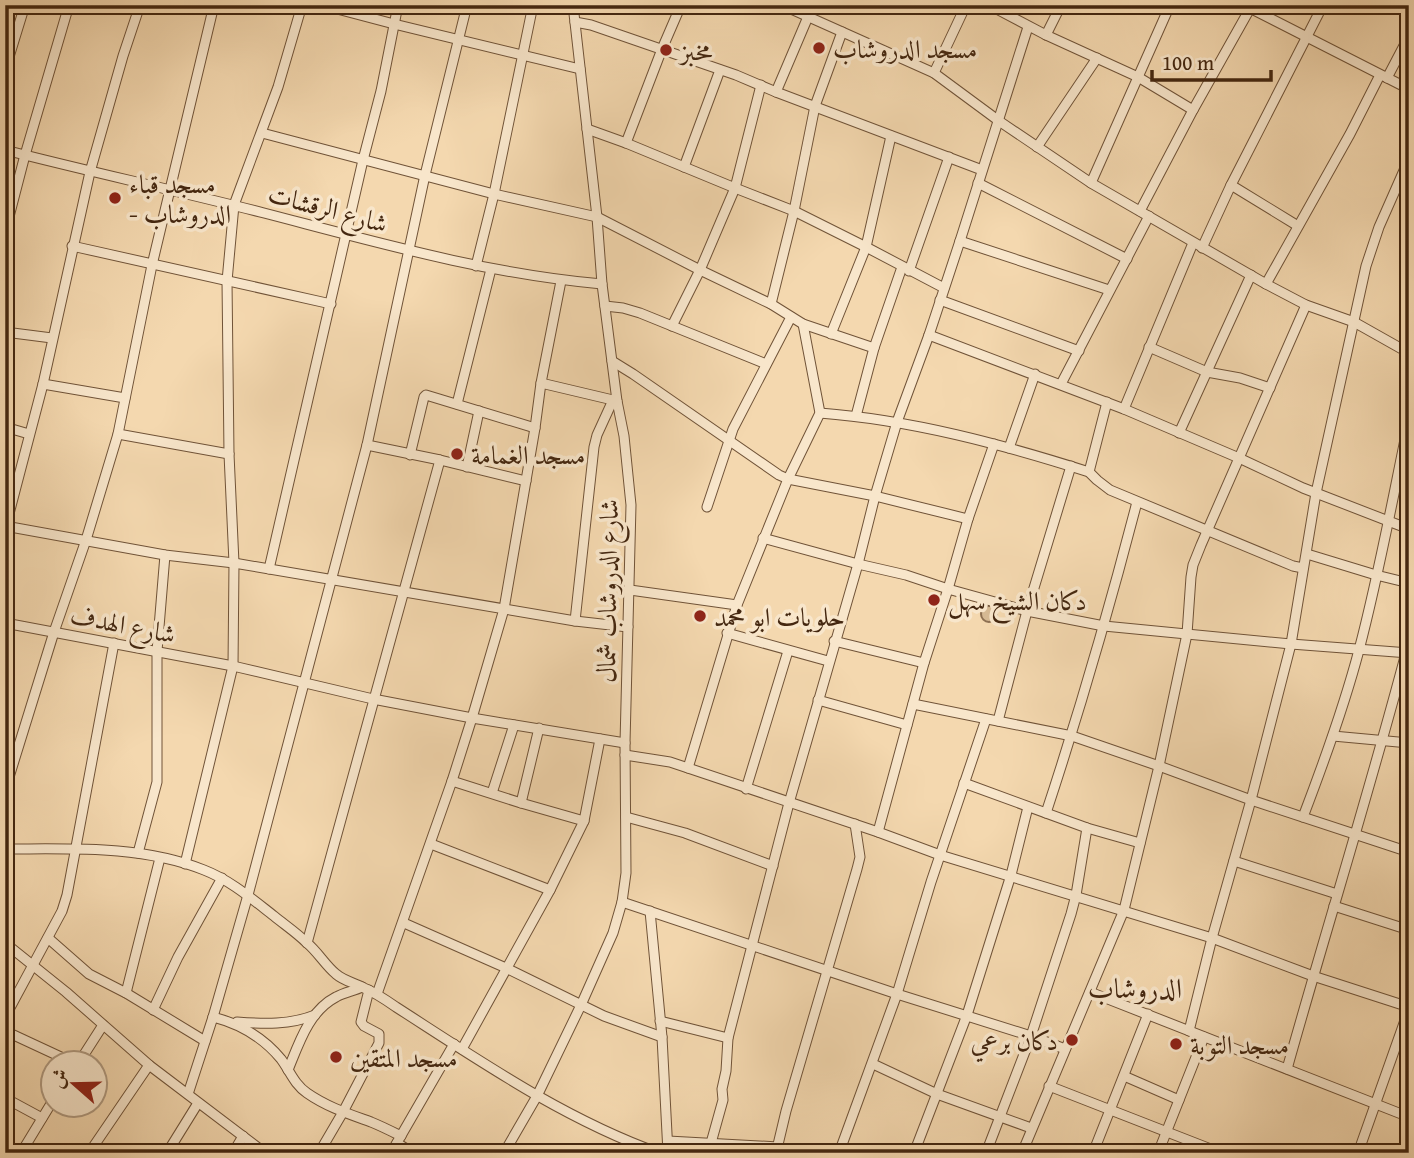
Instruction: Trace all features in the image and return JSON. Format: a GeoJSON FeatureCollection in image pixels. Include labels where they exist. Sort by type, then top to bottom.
{"type":"FeatureCollection","features":[{"type":"Feature","properties":{"kind":"street"},"geometry":{"type":"LineString","coordinates":[[5,70],[25,5]]}},
{"type":"Feature","properties":{"kind":"street"},"geometry":{"type":"LineString","coordinates":[[5,232],[69,5]]}},
{"type":"Feature","properties":{"kind":"street"},"geometry":{"type":"LineString","coordinates":[[140,5],[90,172],[43,384],[6,527],[575,621],[628,627]]}},
{"type":"Feature","properties":{"kind":"street"},"geometry":{"type":"LineString","coordinates":[[5,790],[8,773],[86,540],[118,434],[152,265],[214,5]]}},
{"type":"Feature","properties":{"kind":"street"},"geometry":{"type":"LineString","coordinates":[[185,864],[233,666],[234,563],[229,454],[227,281],[234,205],[262,133],[302,5]]}},
{"type":"Feature","properties":{"kind":"street"},"geometry":{"type":"LineString","coordinates":[[323,5],[580,69]]}},
{"type":"Feature","properties":{"kind":"street"},"geometry":{"type":"LineString","coordinates":[[269,569],[381,91],[398,5]]}},
{"type":"Feature","properties":{"kind":"street"},"geometry":{"type":"LineString","coordinates":[[188,1094],[248,895],[367,446],[425,175],[467,5]]}},
{"type":"Feature","properties":{"kind":"street"},"geometry":{"type":"LineString","coordinates":[[476,266],[494,194],[533,5]]}},
{"type":"Feature","properties":{"kind":"street","name":"شارع الدروشاب شمال"},"geometry":{"type":"LineString","coordinates":[[504,1153],[537,1096],[613,933],[622,902],[626,873],[629,485],[624,436],[615,401],[573,5]]}},
{"type":"Feature","properties":{"kind":"street"},"geometry":{"type":"LineString","coordinates":[[626,143],[681,5]]}},
{"type":"Feature","properties":{"kind":"street"},"geometry":{"type":"LineString","coordinates":[[782,5],[934,73],[1091,183],[1266,284],[1306,305],[1354,322],[1409,353]]}},
{"type":"Feature","properties":{"kind":"street"},"geometry":{"type":"LineString","coordinates":[[776,92],[813,5]]}},
{"type":"Feature","properties":{"kind":"street"},"geometry":{"type":"LineString","coordinates":[[934,73],[966,5]]}},
{"type":"Feature","properties":{"kind":"street"},"geometry":{"type":"LineString","coordinates":[[989,5],[1028,27],[1138,77],[1193,110]]}},
{"type":"Feature","properties":{"kind":"street"},"geometry":{"type":"LineString","coordinates":[[1046,35],[1061,5]]}},
{"type":"Feature","properties":{"kind":"street"},"geometry":{"type":"LineString","coordinates":[[1091,183],[1170,5]]}},
{"type":"Feature","properties":{"kind":"street"},"geometry":{"type":"LineString","coordinates":[[1202,248],[1323,5]]}},
{"type":"Feature","properties":{"kind":"street"},"geometry":{"type":"LineString","coordinates":[[1061,384],[1127,259],[1144,214],[1193,110],[1249,6],[1409,89]]}},
{"type":"Feature","properties":{"kind":"street"},"geometry":{"type":"LineString","coordinates":[[575,22],[592,25],[720,70],[982,170]]}},
{"type":"Feature","properties":{"kind":"street"},"geometry":{"type":"LineString","coordinates":[[711,1148],[723,1100],[728,1038],[828,661],[897,422],[929,335],[1028,27]]}},
{"type":"Feature","properties":{"kind":"street"},"geometry":{"type":"LineString","coordinates":[[771,304],[794,211],[815,106],[842,32]]}},
{"type":"Feature","properties":{"kind":"street"},"geometry":{"type":"LineString","coordinates":[[1266,284],[1350,134],[1409,36]]}},
{"type":"Feature","properties":{"kind":"street"},"geometry":{"type":"LineString","coordinates":[[1037,147],[1097,58]]}},
{"type":"Feature","properties":{"kind":"street"},"geometry":{"type":"LineString","coordinates":[[684,167],[720,70]]}},
{"type":"Feature","properties":{"kind":"street"},"geometry":{"type":"LineString","coordinates":[[672,326],[701,270],[735,188],[761,85]]}},
{"type":"Feature","properties":{"kind":"street"},"geometry":{"type":"LineString","coordinates":[[587,129],[794,211],[944,288]]}},
{"type":"Feature","properties":{"kind":"street"},"geometry":{"type":"LineString","coordinates":[[262,133],[494,194],[597,217],[771,304],[803,324],[874,348]]}},
{"type":"Feature","properties":{"kind":"street"},"geometry":{"type":"LineString","coordinates":[[831,334],[866,247],[891,136]]}},
{"type":"Feature","properties":{"kind":"street","name":"شارع الرقشات"},"geometry":{"type":"LineString","coordinates":[[5,150],[476,266],[561,281],[603,284]]}},
{"type":"Feature","properties":{"kind":"street"},"geometry":{"type":"LineString","coordinates":[[856,416],[874,348],[948,157]]}},
{"type":"Feature","properties":{"kind":"street"},"geometry":{"type":"LineString","coordinates":[[1189,1031],[1291,644],[1316,493],[1350,358],[1354,322],[1372,246],[1405,176],[1409,159]]}},
{"type":"Feature","properties":{"kind":"street"},"geometry":{"type":"LineString","coordinates":[[978,183],[1127,259]]}},
{"type":"Feature","properties":{"kind":"street"},"geometry":{"type":"LineString","coordinates":[[1231,186],[1298,226]]}},
{"type":"Feature","properties":{"kind":"street"},"geometry":{"type":"LineString","coordinates":[[960,241],[1110,290]]}},
{"type":"Feature","properties":{"kind":"street"},"geometry":{"type":"LineString","coordinates":[[1124,409],[1193,243]]}},
{"type":"Feature","properties":{"kind":"street"},"geometry":{"type":"LineString","coordinates":[[72,246],[331,304]]}},
{"type":"Feature","properties":{"kind":"street"},"geometry":{"type":"LineString","coordinates":[[457,404],[491,269]]}},
{"type":"Feature","properties":{"kind":"street"},"geometry":{"type":"LineString","coordinates":[[1179,432],[1251,275]]}},
{"type":"Feature","properties":{"kind":"street"},"geometry":{"type":"LineString","coordinates":[[319,1153],[379,1041],[379,1034],[360,1022],[369,990],[404,923],[472,718],[504,609],[541,383],[561,281]]}},
{"type":"Feature","properties":{"kind":"street"},"geometry":{"type":"LineString","coordinates":[[940,300],[1079,351]]}},
{"type":"Feature","properties":{"kind":"street"},"geometry":{"type":"LineString","coordinates":[[1022,1153],[1124,910],[1187,634],[1193,565],[1306,305]]}},
{"type":"Feature","properties":{"kind":"street"},"geometry":{"type":"LineString","coordinates":[[605,306],[632,310],[766,364]]}},
{"type":"Feature","properties":{"kind":"street"},"geometry":{"type":"LineString","coordinates":[[707,507],[729,440],[746,401],[791,317]]}},
{"type":"Feature","properties":{"kind":"street"},"geometry":{"type":"LineString","coordinates":[[688,768],[737,605],[788,478],[820,413],[803,324]]}},
{"type":"Feature","properties":{"kind":"street"},"geometry":{"type":"LineString","coordinates":[[5,332],[52,338]]}},
{"type":"Feature","properties":{"kind":"street"},"geometry":{"type":"LineString","coordinates":[[929,335],[1107,402],[1239,458],[1287,482],[1409,529]]}},
{"type":"Feature","properties":{"kind":"street"},"geometry":{"type":"LineString","coordinates":[[1149,347],[1207,372],[1240,378],[1270,388]]}},
{"type":"Feature","properties":{"kind":"street"},"geometry":{"type":"LineString","coordinates":[[612,361],[768,468],[788,478],[968,519]]}},
{"type":"Feature","properties":{"kind":"street"},"geometry":{"type":"LineString","coordinates":[[1009,448],[1035,374]]}},
{"type":"Feature","properties":{"kind":"street"},"geometry":{"type":"LineString","coordinates":[[541,383],[615,401],[597,435],[594,447],[575,621]]}},
{"type":"Feature","properties":{"kind":"street"},"geometry":{"type":"LineString","coordinates":[[43,384],[125,398]]}},
{"type":"Feature","properties":{"kind":"street"},"geometry":{"type":"LineString","coordinates":[[410,455],[426,395],[535,428]]}},
{"type":"Feature","properties":{"kind":"street"},"geometry":{"type":"LineString","coordinates":[[1089,471],[1107,402]]}},
{"type":"Feature","properties":{"kind":"street"},"geometry":{"type":"LineString","coordinates":[[467,467],[479,411]]}},
{"type":"Feature","properties":{"kind":"street"},"geometry":{"type":"LineString","coordinates":[[820,413],[924,427],[1089,471],[1110,490],[1303,568]]}},
{"type":"Feature","properties":{"kind":"street"},"geometry":{"type":"LineString","coordinates":[[1303,817],[1333,736],[1359,650],[1409,420]]}},
{"type":"Feature","properties":{"kind":"street"},"geometry":{"type":"LineString","coordinates":[[5,427],[29,434]]}},
{"type":"Feature","properties":{"kind":"street"},"geometry":{"type":"LineString","coordinates":[[118,434],[229,454]]}},
{"type":"Feature","properties":{"kind":"street"},"geometry":{"type":"LineString","coordinates":[[878,832],[924,663],[994,444]]}},
{"type":"Feature","properties":{"kind":"street"},"geometry":{"type":"LineString","coordinates":[[367,446],[526,481]]}},
{"type":"Feature","properties":{"kind":"street"},"geometry":{"type":"LineString","coordinates":[[307,943],[440,460]]}},
{"type":"Feature","properties":{"kind":"street"},"geometry":{"type":"LineString","coordinates":[[998,721],[1027,611],[1071,466]]}},
{"type":"Feature","properties":{"kind":"street"},"geometry":{"type":"LineString","coordinates":[[1046,813],[1072,736],[1137,502]]}},
{"type":"Feature","properties":{"kind":"street"},"geometry":{"type":"LineString","coordinates":[[763,538],[905,575],[1027,611],[1104,626],[1407,653],[1287,1069]]}},
{"type":"Feature","properties":{"kind":"street"},"geometry":{"type":"LineString","coordinates":[[1307,554],[1409,583]]}},
{"type":"Feature","properties":{"kind":"street"},"geometry":{"type":"LineString","coordinates":[[138,853],[157,782],[156,651],[165,555]]}},
{"type":"Feature","properties":{"kind":"street"},"geometry":{"type":"LineString","coordinates":[[630,590],[737,605]]}},
{"type":"Feature","properties":{"kind":"street","name":"شارع الهدف"},"geometry":{"type":"LineString","coordinates":[[5,623],[233,666],[373,699],[625,743]]}},
{"type":"Feature","properties":{"kind":"street"},"geometry":{"type":"LineString","coordinates":[[727,633],[828,661]]}},
{"type":"Feature","properties":{"kind":"street"},"geometry":{"type":"LineString","coordinates":[[834,641],[924,663]]}},
{"type":"Feature","properties":{"kind":"street"},"geometry":{"type":"LineString","coordinates":[[5,1017],[62,911],[71,878],[114,643]]}},
{"type":"Feature","properties":{"kind":"street"},"geometry":{"type":"LineString","coordinates":[[746,789],[788,651]]}},
{"type":"Feature","properties":{"kind":"street"},"geometry":{"type":"LineString","coordinates":[[818,700],[907,724]]}},
{"type":"Feature","properties":{"kind":"street"},"geometry":{"type":"LineString","coordinates":[[913,704],[1072,736],[1251,800],[1409,852]]}},
{"type":"Feature","properties":{"kind":"street"},"geometry":{"type":"LineString","coordinates":[[839,1153],[897,994],[986,719]]}},
{"type":"Feature","properties":{"kind":"street"},"geometry":{"type":"LineString","coordinates":[[492,793],[514,725]]}},
{"type":"Feature","properties":{"kind":"street"},"geometry":{"type":"LineString","coordinates":[[521,803],[539,728]]}},
{"type":"Feature","properties":{"kind":"street"},"geometry":{"type":"LineString","coordinates":[[1333,736],[1409,743]]}},
{"type":"Feature","properties":{"kind":"street"},"geometry":{"type":"LineString","coordinates":[[391,1153],[506,968],[550,890],[584,821],[600,739]]}},
{"type":"Feature","properties":{"kind":"street"},"geometry":{"type":"LineString","coordinates":[[625,755],[670,762],[940,855],[1212,937],[1313,976],[1409,1008],[1358,1153]]}},
{"type":"Feature","properties":{"kind":"street"},"geometry":{"type":"LineString","coordinates":[[452,780],[584,821]]}},
{"type":"Feature","properties":{"kind":"street"},"geometry":{"type":"LineString","coordinates":[[964,783],[1087,828],[1140,843]]}},
{"type":"Feature","properties":{"kind":"street"},"geometry":{"type":"LineString","coordinates":[[914,1153],[967,1015],[1011,875],[1028,807]]}},
{"type":"Feature","properties":{"kind":"street"},"geometry":{"type":"LineString","coordinates":[[626,817],[692,835],[773,866]]}},
{"type":"Feature","properties":{"kind":"street"},"geometry":{"type":"LineString","coordinates":[[777,1150],[860,857],[855,824]]}},
{"type":"Feature","properties":{"kind":"street"},"geometry":{"type":"LineString","coordinates":[[997,1153],[987,1150],[1031,1036],[1076,895],[1087,828]]}},
{"type":"Feature","properties":{"kind":"street"},"geometry":{"type":"LineString","coordinates":[[431,844],[550,890]]}},
{"type":"Feature","properties":{"kind":"street"},"geometry":{"type":"LineString","coordinates":[[5,849],[76,848],[138,853],[185,864],[222,878],[248,895],[307,943],[346,980],[369,990],[537,1096],[603,1130],[659,1153]]}},
{"type":"Feature","properties":{"kind":"street"},"geometry":{"type":"LineString","coordinates":[[126,993],[160,858]]}},
{"type":"Feature","properties":{"kind":"street"},"geometry":{"type":"LineString","coordinates":[[1234,861],[1337,894]]}},
{"type":"Feature","properties":{"kind":"street"},"geometry":{"type":"LineString","coordinates":[[153,1010],[178,957],[222,878]]}},
{"type":"Feature","properties":{"kind":"street"},"geometry":{"type":"LineString","coordinates":[[622,902],[1065,1049]]}},
{"type":"Feature","properties":{"kind":"street"},"geometry":{"type":"LineString","coordinates":[[1334,906],[1409,930]]}},
{"type":"Feature","properties":{"kind":"street"},"geometry":{"type":"LineString","coordinates":[[650,911],[662,1037],[668,1153]]}},
{"type":"Feature","properties":{"kind":"street"},"geometry":{"type":"LineString","coordinates":[[404,923],[506,968],[604,1016],[662,1037]]}},
{"type":"Feature","properties":{"kind":"street"},"geometry":{"type":"LineString","coordinates":[[48,939],[85,971],[205,1041]]}},
{"type":"Feature","properties":{"kind":"street"},"geometry":{"type":"LineString","coordinates":[[5,943],[149,1065],[265,1153]]}},
{"type":"Feature","properties":{"kind":"street"},"geometry":{"type":"LineString","coordinates":[[288,1070],[305,1030],[315,1015],[337,996],[369,990]]}},
{"type":"Feature","properties":{"kind":"street"},"geometry":{"type":"LineString","coordinates":[[1090,992],[1409,1117]]}},
{"type":"Feature","properties":{"kind":"street"},"geometry":{"type":"LineString","coordinates":[[1093,1153],[1147,1014]]}},
{"type":"Feature","properties":{"kind":"street"},"geometry":{"type":"LineString","coordinates":[[213,1017],[232,1022],[261,1024],[298,1021],[315,1015]]}},
{"type":"Feature","properties":{"kind":"street"},"geometry":{"type":"LineString","coordinates":[[660,1021],[728,1038]]}},
{"type":"Feature","properties":{"kind":"street"},"geometry":{"type":"LineString","coordinates":[[232,1022],[268,1046],[282,1061],[298,1087],[306,1093],[343,1112],[374,1123],[413,1153]]}},
{"type":"Feature","properties":{"kind":"street"},"geometry":{"type":"LineString","coordinates":[[86,1050],[103,1025]]}},
{"type":"Feature","properties":{"kind":"street"},"geometry":{"type":"LineString","coordinates":[[5,1031],[48,1050]]}},
{"type":"Feature","properties":{"kind":"street"},"geometry":{"type":"LineString","coordinates":[[1158,1153],[1204,1037]]}},
{"type":"Feature","properties":{"kind":"street"},"geometry":{"type":"LineString","coordinates":[[873,1064],[937,1094],[1031,1128]]}},
{"type":"Feature","properties":{"kind":"street"},"geometry":{"type":"LineString","coordinates":[[89,1153],[149,1065]]}},
{"type":"Feature","properties":{"kind":"street"},"geometry":{"type":"LineString","coordinates":[[1124,1076],[1179,1100]]}},
{"type":"Feature","properties":{"kind":"street"},"geometry":{"type":"LineString","coordinates":[[1049,1086],[1221,1153]]}},
{"type":"Feature","properties":{"kind":"street"},"geometry":{"type":"LineString","coordinates":[[5,1098],[38,1116]]}},
{"type":"Feature","properties":{"kind":"street"},"geometry":{"type":"LineString","coordinates":[[167,1153],[198,1103]]}},
{"type":"Feature","properties":{"kind":"street"},"geometry":{"type":"LineString","coordinates":[[35,1153],[23,1150],[41,1120]]}},
{"type":"Feature","properties":{"kind":"street"},"geometry":{"type":"LineString","coordinates":[[233,1153],[243,1136]]}},
{"type":"Feature","properties":{"kind":"street"},"geometry":{"type":"LineString","coordinates":[[668,1141],[711,1148],[797,1153]]}},
{"type":"Feature","properties":{"kind":"shaded area"},"geometry":{"type":"Polygon","coordinates":[[[986,606],[992,606],[997,614],[995,620],[986,622],[981,617],[981,611],[986,606]]]}},
{"type":"Feature","properties":{"kind":"place","name":"مسجد الدروشاب"},"geometry":{"type":"Point","coordinates":[819,48]}},
{"type":"Feature","properties":{"kind":"place","name":"مخبز"},"geometry":{"type":"Point","coordinates":[666,50]}},
{"type":"Feature","properties":{"kind":"place","name":"مسجد قباء - الدروشاب"},"geometry":{"type":"Point","coordinates":[115,198]}},
{"type":"Feature","properties":{"kind":"place","name":"مسجد الغمامة"},"geometry":{"type":"Point","coordinates":[457,454]}},
{"type":"Feature","properties":{"kind":"place","name":"دكان الشيخ سهل"},"geometry":{"type":"Point","coordinates":[934,600]}},
{"type":"Feature","properties":{"kind":"place","name":"حلويات ابو محمد"},"geometry":{"type":"Point","coordinates":[700,616]}},
{"type":"Feature","properties":{"kind":"place","name":"دكان برعي"},"geometry":{"type":"Point","coordinates":[1072,1040]}},
{"type":"Feature","properties":{"kind":"place","name":"مسجد التوبة"},"geometry":{"type":"Point","coordinates":[1176,1044]}},
{"type":"Feature","properties":{"kind":"place","name":"مسجد المتقين"},"geometry":{"type":"Point","coordinates":[336,1057]}},
{"type":"Feature","properties":{"kind":"district","name":"الدروشاب"},"geometry":{"type":"Point","coordinates":[1135,987]}}]}
